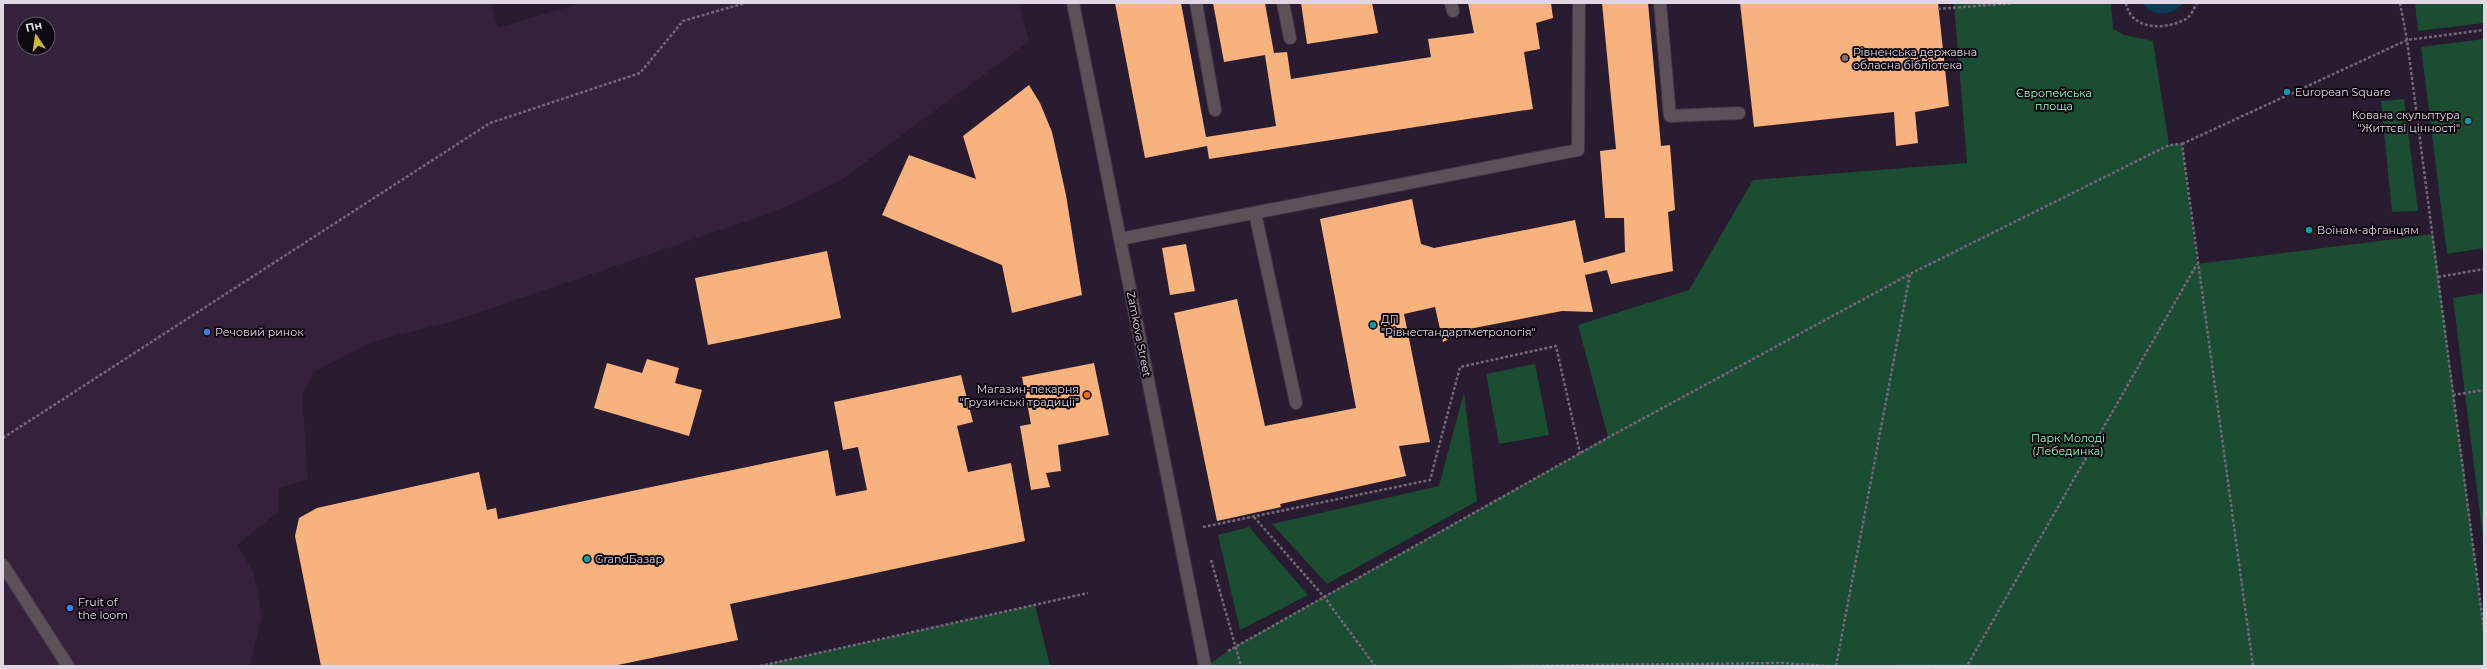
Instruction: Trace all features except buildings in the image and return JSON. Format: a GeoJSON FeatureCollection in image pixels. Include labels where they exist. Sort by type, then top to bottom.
{"type":"FeatureCollection","features":[{"type":"Feature","properties":{"kind":"street","name":"Zamkova Street"},"geometry":{"type":"LineString","coordinates":[[1073,3],[1205,666]]}},
{"type":"Feature","properties":{"kind":"street"},"geometry":{"type":"LineString","coordinates":[[1196,3],[1215,110]]}},
{"type":"Feature","properties":{"kind":"street"},"geometry":{"type":"LineString","coordinates":[[1283,3],[1290,38]]}},
{"type":"Feature","properties":{"kind":"street"},"geometry":{"type":"LineString","coordinates":[[1120,238],[1578,150],[1579,3]]}},
{"type":"Feature","properties":{"kind":"street"},"geometry":{"type":"LineString","coordinates":[[1660,3],[1670,116],[1739,112]]}},
{"type":"Feature","properties":{"kind":"street"},"geometry":{"type":"LineString","coordinates":[[1255,213],[1296,403]]}},
{"type":"Feature","properties":{"kind":"street"},"geometry":{"type":"LineString","coordinates":[[3,564],[68,666]]}},
{"type":"Feature","properties":{"kind":"path"},"geometry":{"type":"LineString","coordinates":[[3,438],[490,123],[640,73],[683,21],[745,3]]}},
{"type":"Feature","properties":{"kind":"path"},"geometry":{"type":"LineString","coordinates":[[1938,9],[2014,3]]}},
{"type":"Feature","properties":{"kind":"path"},"geometry":{"type":"LineString","coordinates":[[2126,3],[2134,19],[2148,26],[2168,26],[2188,18],[2197,3]]}},
{"type":"Feature","properties":{"kind":"path"},"geometry":{"type":"LineString","coordinates":[[2400,3],[2407,40],[2484,630]]}},
{"type":"Feature","properties":{"kind":"path"},"geometry":{"type":"LineString","coordinates":[[1224,654],[1580,453],[1910,274],[2169,146],[2182,144],[2407,40],[2484,30]]}},
{"type":"Feature","properties":{"kind":"path"},"geometry":{"type":"LineString","coordinates":[[2182,144],[2197,264],[2253,666]]}},
{"type":"Feature","properties":{"kind":"path"},"geometry":{"type":"LineString","coordinates":[[1898,666],[1966,666],[2197,264]]}},
{"type":"Feature","properties":{"kind":"path"},"geometry":{"type":"LineString","coordinates":[[2438,277],[2484,269]]}},
{"type":"Feature","properties":{"kind":"path"},"geometry":{"type":"LineString","coordinates":[[1836,666],[1910,274]]}},
{"type":"Feature","properties":{"kind":"path"},"geometry":{"type":"LineString","coordinates":[[1202,527],[1430,480],[1460,367],[1556,346],[1580,453]]}},
{"type":"Feature","properties":{"kind":"path"},"geometry":{"type":"LineString","coordinates":[[2453,395],[2484,390]]}},
{"type":"Feature","properties":{"kind":"path"},"geometry":{"type":"LineString","coordinates":[[1254,517],[1325,598],[1375,666]]}},
{"type":"Feature","properties":{"kind":"path"},"geometry":{"type":"LineString","coordinates":[[760,666],[1088,593]]}},
{"type":"Feature","properties":{"kind":"path"},"geometry":{"type":"LineString","coordinates":[[1511,666],[1781,663],[1828,666]]}},
{"type":"Feature","properties":{"kind":"shaded area","name":"Речовий ринок"},"geometry":{"type":"Polygon","coordinates":[[[3,3],[491,3],[498,28],[581,3],[1019,3],[1029,41],[840,181],[774,212],[450,322],[371,342],[314,372],[302,395],[308,479],[278,489],[278,512],[237,545],[254,573],[262,616],[250,666],[3,666],[3,3]]]}},
{"type":"Feature","properties":{"kind":"green space","name":"Парк Молоді (Лебединка)"},"geometry":{"type":"Polygon","coordinates":[[[1954,3],[2111,3],[2113,29],[2124,35],[2153,41],[2169,145],[2182,144],[2197,264],[2433,234],[2484,630],[2484,666],[1206,666],[1236,646],[1608,437],[1578,325],[1689,290],[1753,180],[1967,163],[1954,3]]]}},
{"type":"Feature","properties":{"kind":"green space"},"geometry":{"type":"Polygon","coordinates":[[[2415,3],[2484,3],[2484,23],[2418,31],[2415,3]]]}},
{"type":"Feature","properties":{"kind":"green space"},"geometry":{"type":"Polygon","coordinates":[[[2484,39],[2484,248],[2447,254],[2421,47],[2484,39]]]}},
{"type":"Feature","properties":{"kind":"green space"},"geometry":{"type":"Polygon","coordinates":[[[2404,99],[2418,211],[2392,212],[2381,101],[2404,99]]]}},
{"type":"Feature","properties":{"kind":"green space"},"geometry":{"type":"Polygon","coordinates":[[[2484,293],[2484,546],[2453,298],[2484,293]]]}},
{"type":"Feature","properties":{"kind":"green space"},"geometry":{"type":"Polygon","coordinates":[[[1535,364],[1549,435],[1499,444],[1486,374],[1535,364]]]}},
{"type":"Feature","properties":{"kind":"green space"},"geometry":{"type":"Polygon","coordinates":[[[1464,392],[1477,501],[1327,584],[1272,524],[1439,486],[1464,392]]]}},
{"type":"Feature","properties":{"kind":"green space"},"geometry":{"type":"Polygon","coordinates":[[[1249,527],[1308,595],[1240,630],[1218,535],[1249,527]]]}},
{"type":"Feature","properties":{"kind":"green space"},"geometry":{"type":"Polygon","coordinates":[[[1035,605],[1050,666],[760,666],[1035,605]]]}},
{"type":"Feature","properties":{"kind":"water"},"geometry":{"type":"Polygon","coordinates":[[[2142,3],[2183,3],[2174,11],[2162,14],[2151,11],[2142,3]]]}},
{"type":"Feature","properties":{"kind":"place","name":"Рівненська державна обласна бібліотека"},"geometry":{"type":"Point","coordinates":[1845,58]}},
{"type":"Feature","properties":{"kind":"place","name":"European Square"},"geometry":{"type":"Point","coordinates":[2287,92]}},
{"type":"Feature","properties":{"kind":"place","name":"Кована скульптура \"Життєві цінності\""},"geometry":{"type":"Point","coordinates":[2468,121]}},
{"type":"Feature","properties":{"kind":"place","name":"Воїнам-афганцям"},"geometry":{"type":"Point","coordinates":[2309,230]}},
{"type":"Feature","properties":{"kind":"place","name":"ДП \"Рівнестандартметрологія\""},"geometry":{"type":"Point","coordinates":[1373,325]}},
{"type":"Feature","properties":{"kind":"place","name":"Речовий ринок"},"geometry":{"type":"Point","coordinates":[207,332]}},
{"type":"Feature","properties":{"kind":"place","name":"Магазин-пекарня \"Грузинські традиції\""},"geometry":{"type":"Point","coordinates":[1087,395]}},
{"type":"Feature","properties":{"kind":"place","name":"GrandБазар"},"geometry":{"type":"Point","coordinates":[587,559]}},
{"type":"Feature","properties":{"kind":"place","name":"Fruit of the loom"},"geometry":{"type":"Point","coordinates":[70,608]}},
{"type":"Feature","properties":{"kind":"park label","name":"Європейська площа"},"geometry":{"type":"Point","coordinates":[2054,99]}}]}
